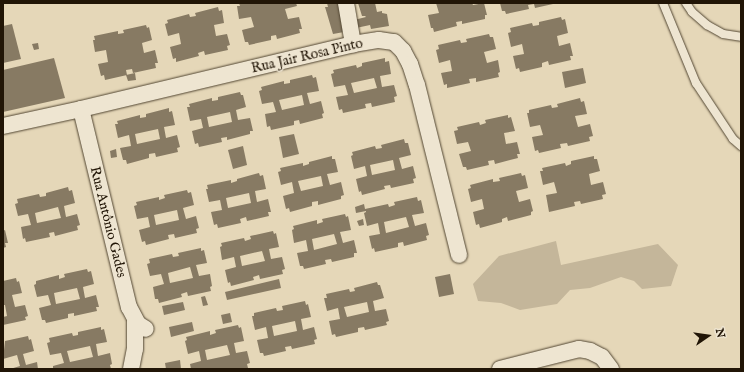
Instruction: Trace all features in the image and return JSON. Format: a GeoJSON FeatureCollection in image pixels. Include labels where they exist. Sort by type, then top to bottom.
{"type":"FeatureCollection","features":[{"type":"Feature","properties":{"kind":"street"},"geometry":{"type":"LineString","coordinates":[[346,3],[353,44]]}},
{"type":"Feature","properties":{"kind":"street","name":"Rua Jair Rosa Pinto"},"geometry":{"type":"LineString","coordinates":[[3,126],[81,109],[353,44],[379,40],[394,42],[403,51],[410,64],[425,113],[458,255]]}},
{"type":"Feature","properties":{"kind":"street","name":"Rua Antônio Gades"},"geometry":{"type":"LineString","coordinates":[[81,109],[125,293],[129,307],[140,324],[131,369]]}},
{"type":"Feature","properties":{"kind":"street"},"geometry":{"type":"LineString","coordinates":[[500,369],[570,350],[579,349],[590,351],[602,357],[611,369]]}},
{"type":"Feature","properties":{"kind":"lane"},"geometry":{"type":"LineString","coordinates":[[664,3],[696,83],[733,139],[741,146]]}},
{"type":"Feature","properties":{"kind":"lane"},"geometry":{"type":"LineString","coordinates":[[686,3],[692,12],[707,25],[723,34],[741,37]]}},
{"type":"Feature","properties":{"kind":"shaded area"},"geometry":{"type":"Polygon","coordinates":[[[556,241],[561,265],[658,244],[678,265],[671,286],[642,289],[634,281],[621,277],[590,288],[570,290],[557,304],[520,310],[501,303],[478,301],[473,284],[499,256],[556,241]]]}},
{"type":"Feature","properties":{"kind":"building"},"geometry":{"type":"Polygon","coordinates":[[[239,3],[296,3],[297,6],[285,9],[288,19],[299,17],[302,29],[299,29],[300,33],[277,39],[276,35],[271,36],[271,40],[249,45],[248,42],[245,42],[242,30],[254,27],[251,17],[239,19],[237,6],[240,6],[239,3]]]}},
{"type":"Feature","properties":{"kind":"building"},"geometry":{"type":"Polygon","coordinates":[[[327,3],[338,3],[344,32],[333,34],[325,7],[328,7],[327,3]]]}},
{"type":"Feature","properties":{"kind":"building"},"geometry":{"type":"Polygon","coordinates":[[[358,3],[375,3],[377,12],[382,11],[382,13],[387,14],[389,26],[371,29],[370,25],[356,28],[354,20],[366,17],[362,16],[358,3]]]}},
{"type":"Feature","properties":{"kind":"building"},"geometry":{"type":"Polygon","coordinates":[[[436,3],[472,3],[473,5],[484,3],[487,15],[485,15],[485,19],[462,24],[462,21],[456,22],[457,26],[434,32],[433,28],[431,28],[428,15],[439,13],[436,3]]]}},
{"type":"Feature","properties":{"kind":"building"},"geometry":{"type":"Polygon","coordinates":[[[500,3],[553,4],[535,8],[534,4],[528,5],[529,9],[506,14],[505,11],[502,11],[500,3]]]}},
{"type":"Feature","properties":{"kind":"building"},"geometry":{"type":"Polygon","coordinates":[[[218,7],[219,11],[222,10],[224,23],[214,25],[216,36],[227,34],[230,45],[227,46],[228,50],[205,55],[204,51],[198,53],[199,56],[176,62],[176,58],[173,59],[170,47],[181,44],[179,33],[168,36],[165,24],[168,23],[167,20],[189,14],[190,17],[196,16],[195,13],[218,7]]]}},
{"type":"Feature","properties":{"kind":"building"},"geometry":{"type":"Polygon","coordinates":[[[561,17],[562,20],[565,19],[568,33],[557,36],[559,46],[570,43],[573,56],[570,56],[571,60],[549,65],[548,61],[542,63],[542,67],[520,72],[519,68],[516,69],[513,56],[524,54],[522,44],[511,47],[508,33],[511,32],[510,28],[532,23],[533,26],[539,25],[539,22],[561,17]]]}},
{"type":"Feature","properties":{"kind":"building"},"geometry":{"type":"Polygon","coordinates":[[[12,24],[21,59],[3,63],[3,26],[12,24]]]}},
{"type":"Feature","properties":{"kind":"building"},"geometry":{"type":"Polygon","coordinates":[[[146,25],[147,28],[149,27],[152,40],[142,43],[144,53],[155,50],[158,63],[155,63],[156,68],[133,73],[132,69],[126,70],[127,75],[105,80],[104,75],[101,76],[98,64],[108,62],[106,50],[95,52],[93,40],[95,40],[94,36],[118,31],[118,34],[124,33],[123,30],[146,25]]]}},
{"type":"Feature","properties":{"kind":"building"},"geometry":{"type":"Polygon","coordinates":[[[489,34],[490,37],[493,37],[496,49],[484,52],[487,63],[498,60],[500,72],[498,73],[499,77],[476,82],[476,78],[469,79],[470,83],[447,88],[447,84],[444,85],[441,73],[452,71],[450,60],[439,63],[436,50],[439,49],[438,45],[460,40],[461,43],[467,42],[466,39],[489,34]]]}},
{"type":"Feature","properties":{"kind":"building"},"geometry":{"type":"Polygon","coordinates":[[[38,43],[39,49],[34,50],[32,44],[38,43]]]}},
{"type":"Feature","properties":{"kind":"building"},"geometry":{"type":"Polygon","coordinates":[[[54,58],[65,98],[3,112],[3,70],[54,58]]]}},
{"type":"Feature","properties":{"kind":"building"},"geometry":{"type":"Polygon","coordinates":[[[385,58],[385,62],[389,61],[391,74],[380,76],[382,87],[394,85],[397,96],[394,97],[395,102],[372,107],[371,103],[365,104],[366,108],[343,113],[342,109],[339,110],[336,97],[348,95],[345,85],[334,87],[331,74],[334,73],[333,70],[356,65],[357,68],[362,66],[362,63],[385,58]],[[374,78],[351,83],[354,93],[377,88],[374,78]]]}},
{"type":"Feature","properties":{"kind":"building"},"geometry":{"type":"Polygon","coordinates":[[[583,68],[586,83],[565,88],[562,72],[583,68]]]}},
{"type":"Feature","properties":{"kind":"building"},"geometry":{"type":"Polygon","coordinates":[[[135,73],[136,80],[128,81],[126,75],[135,73]]]}},
{"type":"Feature","properties":{"kind":"building"},"geometry":{"type":"Polygon","coordinates":[[[312,75],[313,78],[316,77],[319,91],[307,93],[310,104],[321,101],[324,113],[322,114],[323,118],[300,124],[299,120],[294,121],[294,125],[271,130],[270,126],[267,127],[265,114],[276,112],[273,102],[262,104],[259,91],[262,90],[261,87],[284,81],[284,84],[290,83],[290,80],[312,75]],[[302,95],[279,100],[282,110],[304,105],[302,95]]]}},
{"type":"Feature","properties":{"kind":"building"},"geometry":{"type":"Polygon","coordinates":[[[240,92],[241,95],[243,95],[246,107],[236,110],[238,120],[250,118],[253,131],[250,131],[250,134],[227,140],[227,137],[221,138],[222,142],[199,147],[198,143],[195,144],[192,131],[203,128],[201,119],[190,121],[187,107],[190,107],[189,104],[212,98],[212,101],[218,100],[218,97],[240,92]],[[230,112],[207,117],[209,127],[232,122],[230,112]]]}},
{"type":"Feature","properties":{"kind":"building"},"geometry":{"type":"Polygon","coordinates":[[[580,98],[581,102],[584,101],[587,114],[575,116],[578,127],[590,124],[593,136],[589,137],[590,141],[568,146],[567,143],[560,144],[561,148],[539,153],[538,150],[535,151],[532,137],[543,135],[540,125],[530,127],[527,113],[529,113],[529,110],[551,105],[552,108],[558,107],[557,104],[580,98]]]}},
{"type":"Feature","properties":{"kind":"building"},"geometry":{"type":"Polygon","coordinates":[[[169,108],[169,112],[172,111],[175,125],[164,127],[166,138],[177,135],[180,147],[177,148],[178,152],[156,157],[155,153],[149,154],[149,158],[127,164],[126,160],[123,160],[120,148],[131,146],[129,135],[118,138],[115,124],[118,124],[117,121],[140,115],[140,118],[146,117],[146,114],[169,108]],[[158,129],[135,134],[137,144],[160,139],[158,129]]]}},
{"type":"Feature","properties":{"kind":"building"},"geometry":{"type":"Polygon","coordinates":[[[508,115],[508,118],[511,117],[515,131],[504,133],[506,144],[517,142],[520,154],[517,154],[518,158],[495,164],[494,160],[488,161],[489,165],[467,170],[466,167],[463,167],[459,154],[471,151],[468,142],[457,144],[454,131],[458,130],[457,127],[479,122],[480,125],[486,123],[485,120],[508,115]]]}},
{"type":"Feature","properties":{"kind":"building"},"geometry":{"type":"Polygon","coordinates":[[[294,134],[299,154],[283,158],[279,137],[294,134]]]}},
{"type":"Feature","properties":{"kind":"building"},"geometry":{"type":"Polygon","coordinates":[[[404,139],[405,143],[408,143],[411,155],[399,158],[402,169],[413,166],[416,178],[413,179],[414,183],[391,188],[390,185],[384,186],[385,189],[362,195],[361,191],[359,192],[356,179],[367,176],[365,166],[354,169],[351,156],[353,155],[352,152],[375,146],[376,149],[382,148],[381,145],[404,139]],[[393,160],[370,165],[372,175],[395,170],[393,160]]]}},
{"type":"Feature","properties":{"kind":"building"},"geometry":{"type":"Polygon","coordinates":[[[243,146],[247,165],[233,169],[228,150],[243,146]]]}},
{"type":"Feature","properties":{"kind":"building"},"geometry":{"type":"Polygon","coordinates":[[[116,149],[117,157],[111,158],[110,151],[116,149]]]}},
{"type":"Feature","properties":{"kind":"building"},"geometry":{"type":"Polygon","coordinates":[[[332,156],[332,159],[335,159],[338,172],[327,174],[330,185],[341,182],[344,195],[341,196],[341,199],[318,205],[318,201],[312,202],[312,206],[290,212],[289,208],[286,209],[283,196],[294,193],[292,182],[281,185],[278,172],[281,171],[280,168],[303,163],[303,166],[309,164],[309,162],[332,156]],[[321,176],[298,181],[301,191],[323,186],[321,176]]]}},
{"type":"Feature","properties":{"kind":"building"},"geometry":{"type":"Polygon","coordinates":[[[594,156],[594,159],[597,159],[600,171],[589,174],[591,185],[603,182],[606,194],[602,195],[603,199],[581,204],[580,201],[574,202],[575,206],[549,212],[546,195],[557,193],[554,182],[543,185],[540,171],[543,171],[542,168],[565,163],[566,166],[571,164],[571,161],[594,156]]]}},
{"type":"Feature","properties":{"kind":"building"},"geometry":{"type":"Polygon","coordinates":[[[259,173],[260,176],[263,175],[266,189],[255,191],[257,202],[268,199],[271,212],[268,212],[269,216],[247,221],[246,217],[240,219],[241,223],[218,228],[217,224],[214,225],[211,212],[222,210],[220,200],[209,202],[206,189],[208,189],[207,185],[231,180],[231,183],[237,181],[237,179],[259,173]],[[249,193],[226,198],[228,208],[251,203],[249,193]]]}},
{"type":"Feature","properties":{"kind":"building"},"geometry":{"type":"Polygon","coordinates":[[[521,173],[522,176],[525,175],[528,188],[516,191],[519,202],[530,199],[533,211],[531,212],[531,215],[508,221],[507,217],[502,219],[502,222],[480,228],[479,224],[476,225],[473,212],[484,209],[482,199],[471,202],[468,189],[471,188],[470,185],[493,179],[493,182],[500,181],[499,178],[521,173]]]}},
{"type":"Feature","properties":{"kind":"building"},"geometry":{"type":"Polygon","coordinates":[[[68,187],[69,191],[72,190],[75,203],[64,206],[66,217],[77,214],[80,225],[77,226],[78,230],[55,236],[54,232],[49,233],[50,237],[26,242],[25,238],[23,239],[21,227],[31,225],[28,214],[18,216],[15,204],[18,203],[17,199],[39,194],[40,197],[46,196],[46,193],[68,187]],[[58,207],[35,213],[37,223],[61,218],[58,207]]]}},
{"type":"Feature","properties":{"kind":"building"},"geometry":{"type":"Polygon","coordinates":[[[187,190],[188,193],[191,192],[194,205],[183,208],[186,219],[196,216],[199,228],[196,229],[197,233],[175,238],[174,234],[168,235],[169,239],[146,245],[145,241],[142,242],[139,230],[150,227],[148,217],[137,219],[134,206],[137,205],[136,202],[159,197],[159,200],[165,198],[164,195],[187,190]],[[177,210],[154,215],[156,225],[179,220],[177,210]]]}},
{"type":"Feature","properties":{"kind":"building"},"geometry":{"type":"Polygon","coordinates":[[[417,197],[418,201],[421,200],[424,213],[412,215],[415,226],[426,223],[429,235],[426,236],[427,240],[404,246],[403,242],[398,243],[398,247],[375,252],[374,248],[372,249],[369,236],[380,234],[378,223],[367,226],[364,213],[366,211],[356,213],[355,207],[364,204],[365,209],[388,204],[389,207],[395,205],[394,202],[417,197]],[[406,217],[384,222],[386,233],[409,227],[406,217]]]}},
{"type":"Feature","properties":{"kind":"building"},"geometry":{"type":"Polygon","coordinates":[[[345,214],[346,217],[348,216],[351,230],[340,232],[343,243],[354,240],[357,253],[354,253],[354,257],[332,262],[331,259],[325,260],[326,264],[304,269],[303,266],[300,266],[297,253],[308,251],[306,240],[294,243],[292,230],[294,229],[293,226],[317,220],[317,224],[323,222],[322,219],[345,214]],[[334,234],[312,239],[314,250],[337,244],[334,234]]]}},
{"type":"Feature","properties":{"kind":"building"},"geometry":{"type":"Polygon","coordinates":[[[363,219],[364,225],[359,226],[357,221],[363,219]]]}},
{"type":"Feature","properties":{"kind":"building"},"geometry":{"type":"Polygon","coordinates":[[[5,230],[8,243],[5,243],[6,247],[3,248],[3,231],[5,230]]]}},
{"type":"Feature","properties":{"kind":"building"},"geometry":{"type":"Polygon","coordinates":[[[273,231],[274,234],[276,233],[279,247],[269,249],[271,259],[282,257],[285,269],[282,270],[283,274],[260,279],[259,275],[253,277],[254,280],[231,286],[230,282],[228,283],[225,270],[236,267],[234,257],[222,260],[220,247],[222,246],[221,243],[244,238],[245,241],[251,239],[250,236],[273,231]],[[262,251],[240,256],[242,266],[265,261],[262,251]]]}},
{"type":"Feature","properties":{"kind":"building"},"geometry":{"type":"Polygon","coordinates":[[[201,248],[201,251],[204,250],[207,263],[196,265],[199,276],[210,274],[212,286],[210,287],[211,291],[188,296],[187,292],[181,294],[182,297],[159,303],[158,299],[155,299],[153,287],[164,284],[161,274],[150,276],[147,264],[150,263],[149,259],[172,254],[173,257],[179,256],[178,253],[201,248]],[[190,267],[168,273],[170,283],[193,278],[190,267]]]}},
{"type":"Feature","properties":{"kind":"building"},"geometry":{"type":"Polygon","coordinates":[[[87,269],[88,272],[91,271],[94,284],[83,287],[85,298],[96,295],[99,307],[96,307],[97,311],[74,316],[74,313],[68,314],[68,318],[46,323],[45,320],[42,320],[39,308],[51,305],[48,295],[37,297],[34,285],[36,284],[36,281],[59,275],[59,279],[65,277],[64,274],[87,269]],[[77,288],[54,293],[56,304],[80,299],[77,288]]]}},
{"type":"Feature","properties":{"kind":"building"},"geometry":{"type":"Polygon","coordinates":[[[450,274],[454,294],[439,297],[435,277],[450,274]]]}},
{"type":"Feature","properties":{"kind":"building"},"geometry":{"type":"Polygon","coordinates":[[[16,278],[17,282],[19,281],[22,293],[12,295],[15,307],[25,305],[28,316],[25,317],[26,320],[3,325],[3,317],[7,316],[5,305],[3,305],[3,281],[16,278]]]}},
{"type":"Feature","properties":{"kind":"building"},"geometry":{"type":"Polygon","coordinates":[[[279,279],[281,288],[227,300],[225,292],[279,279]]]}},
{"type":"Feature","properties":{"kind":"building"},"geometry":{"type":"Polygon","coordinates":[[[377,282],[378,285],[380,285],[384,298],[373,301],[375,311],[386,309],[389,321],[386,322],[387,325],[365,330],[364,327],[358,328],[358,332],[336,337],[335,334],[332,335],[329,321],[340,319],[338,308],[327,311],[324,298],[327,298],[326,294],[349,289],[350,292],[355,291],[354,288],[377,282]],[[367,302],[344,307],[347,317],[369,312],[367,302]]]}},
{"type":"Feature","properties":{"kind":"building"},"geometry":{"type":"Polygon","coordinates":[[[205,296],[208,305],[203,306],[201,297],[205,296]]]}},
{"type":"Feature","properties":{"kind":"building"},"geometry":{"type":"Polygon","coordinates":[[[305,301],[306,305],[308,304],[311,317],[301,319],[303,330],[314,327],[317,339],[314,340],[315,344],[292,349],[291,346],[285,347],[286,351],[264,356],[263,353],[260,353],[257,340],[268,338],[266,327],[255,330],[252,316],[254,316],[254,313],[276,308],[277,311],[283,310],[282,306],[305,301]],[[295,321],[272,326],[274,336],[297,331],[295,321]]]}},
{"type":"Feature","properties":{"kind":"building"},"geometry":{"type":"Polygon","coordinates":[[[183,302],[185,310],[164,315],[162,306],[183,302]]]}},
{"type":"Feature","properties":{"kind":"building"},"geometry":{"type":"Polygon","coordinates":[[[230,313],[232,322],[223,324],[221,315],[230,313]]]}},
{"type":"Feature","properties":{"kind":"building"},"geometry":{"type":"Polygon","coordinates":[[[192,322],[194,331],[171,337],[169,327],[192,322]]]}},
{"type":"Feature","properties":{"kind":"building"},"geometry":{"type":"Polygon","coordinates":[[[238,325],[239,328],[241,327],[244,341],[234,343],[236,353],[247,351],[250,363],[247,364],[248,368],[191,369],[190,364],[201,361],[199,351],[188,354],[185,341],[187,340],[186,337],[210,331],[210,335],[216,333],[215,330],[238,325]],[[227,345],[205,350],[207,360],[230,355],[227,345]]]}},
{"type":"Feature","properties":{"kind":"building"},"geometry":{"type":"Polygon","coordinates":[[[101,327],[101,330],[104,329],[107,342],[96,344],[98,356],[110,353],[112,364],[110,365],[111,369],[53,369],[53,366],[64,363],[61,353],[50,355],[47,343],[50,342],[49,338],[72,333],[73,336],[78,335],[78,332],[101,327]],[[90,346],[67,351],[70,362],[93,357],[90,346]]]}},
{"type":"Feature","properties":{"kind":"building"},"geometry":{"type":"Polygon","coordinates":[[[28,336],[29,340],[31,339],[34,351],[23,354],[26,365],[37,362],[38,369],[10,369],[20,366],[17,355],[3,359],[5,341],[28,336]]]}},
{"type":"Feature","properties":{"kind":"building"},"geometry":{"type":"Polygon","coordinates":[[[180,360],[181,369],[166,369],[165,363],[180,360]]]}}]}
